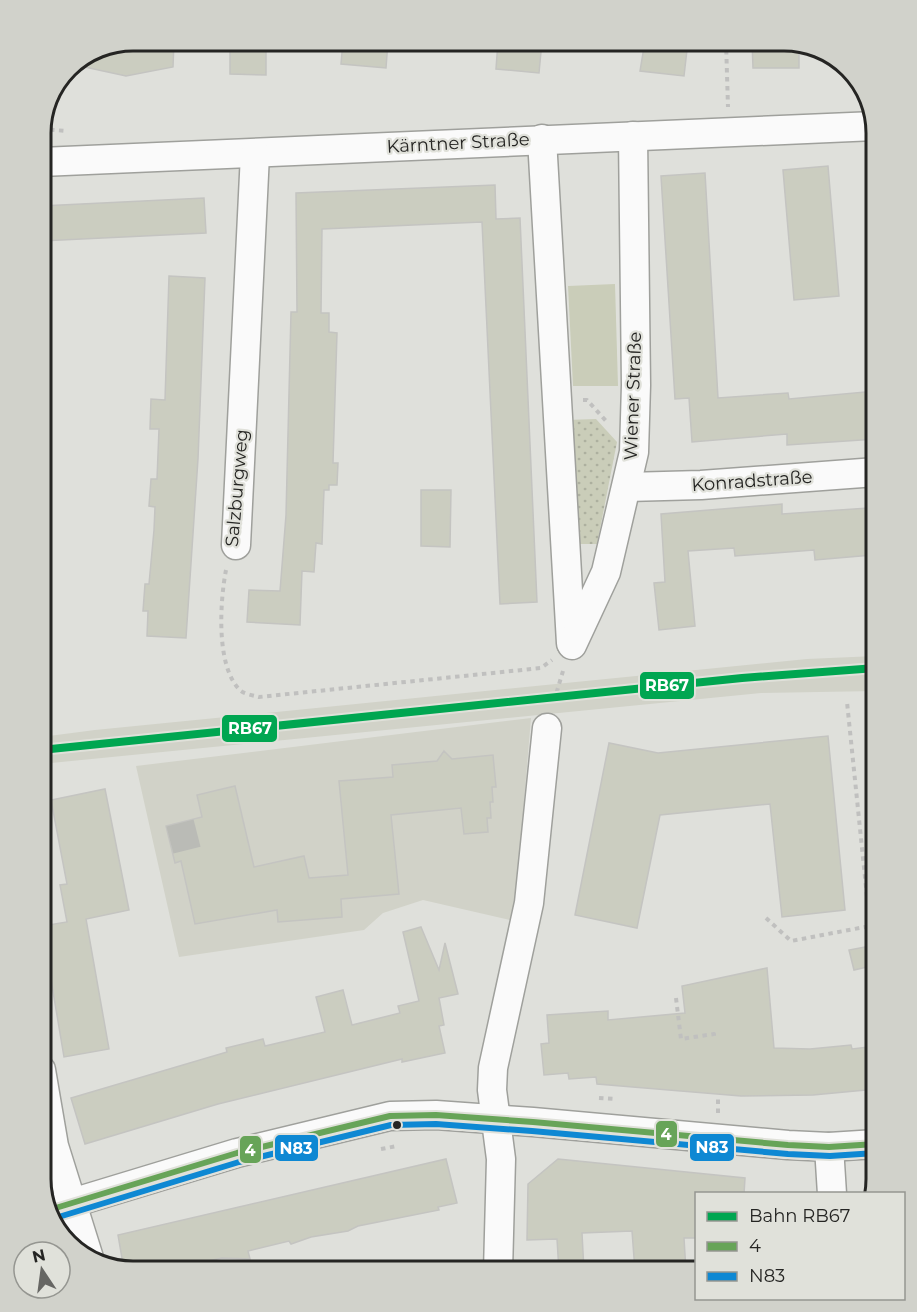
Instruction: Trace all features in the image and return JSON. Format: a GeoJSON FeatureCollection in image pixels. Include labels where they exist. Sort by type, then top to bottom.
{"type":"FeatureCollection","features":[{"type":"Feature","properties":{"kind":"street","name":"Kärntner Straße"},"geometry":{"type":"LineString","coordinates":[[51,162],[255,154],[542,138],[865,126]]}},
{"type":"Feature","properties":{"kind":"street","name":"Wiener Straße"},"geometry":{"type":"LineString","coordinates":[[572,645],[606,572],[634,452],[636,385],[633,136]]}},
{"type":"Feature","properties":{"kind":"street"},"geometry":{"type":"LineString","coordinates":[[542,138],[572,645]]}},
{"type":"Feature","properties":{"kind":"street","name":"Salzburgweg"},"geometry":{"type":"LineString","coordinates":[[236,545],[255,154]]}},
{"type":"Feature","properties":{"kind":"street","name":"Konradstraße"},"geometry":{"type":"LineString","coordinates":[[627,487],[701,485],[866,473]]}},
{"type":"Feature","properties":{"kind":"street"},"geometry":{"type":"LineString","coordinates":[[498,1261],[501,1160],[492,1090],[494,1068],[529,903],[548,728]]}},
{"type":"Feature","properties":{"kind":"street"},"geometry":{"type":"LineString","coordinates":[[60,1207],[237,1153],[353,1123],[390,1116],[425,1115],[495,1119],[829,1147],[866,1145]]}},
{"type":"Feature","properties":{"kind":"street"},"geometry":{"type":"LineString","coordinates":[[51,1130],[60,1207],[80,1241]]}},
{"type":"Feature","properties":{"kind":"street"},"geometry":{"type":"LineString","coordinates":[[829,1147],[832,1192]]}},
{"type":"Feature","properties":{"kind":"path"},"geometry":{"type":"LineString","coordinates":[[726,51],[729,132]]}},
{"type":"Feature","properties":{"kind":"path"},"geometry":{"type":"LineString","coordinates":[[51,130],[69,131]]}},
{"type":"Feature","properties":{"kind":"path"},"geometry":{"type":"LineString","coordinates":[[558,401],[587,400],[634,452]]}},
{"type":"Feature","properties":{"kind":"path","name":"Salzburgweg"},"geometry":{"type":"LineString","coordinates":[[236,545],[226,570],[220,604],[227,673],[239,691],[259,697],[541,668],[572,645]]}},
{"type":"Feature","properties":{"kind":"path"},"geometry":{"type":"LineString","coordinates":[[548,728],[572,645]]}},
{"type":"Feature","properties":{"kind":"path"},"geometry":{"type":"LineString","coordinates":[[847,702],[866,887]]}},
{"type":"Feature","properties":{"kind":"path"},"geometry":{"type":"LineString","coordinates":[[766,918],[791,941],[866,927]]}},
{"type":"Feature","properties":{"kind":"path"},"geometry":{"type":"LineString","coordinates":[[676,998],[681,1039],[714,1034],[714,1040]]}},
{"type":"Feature","properties":{"kind":"path"},"geometry":{"type":"LineString","coordinates":[[379,1150],[402,1144]]}},
{"type":"Feature","properties":{"kind":"shaded area"},"geometry":{"type":"Polygon","coordinates":[[[866,656],[866,691],[761,693],[51,763],[51,736],[807,659],[866,656]]]}},
{"type":"Feature","properties":{"kind":"shaded area"},"geometry":{"type":"Polygon","coordinates":[[[531,718],[514,921],[423,900],[383,913],[364,930],[179,957],[136,766],[531,718]]]}},
{"type":"Feature","properties":{"kind":"green space"},"geometry":{"type":"Polygon","coordinates":[[[615,284],[618,386],[573,386],[568,286],[615,284]]]}},
{"type":"Feature","properties":{"kind":"green space"},"geometry":{"type":"Polygon","coordinates":[[[596,419],[617,442],[597,544],[572,544],[566,420],[596,419]]]}},
{"type":"Feature","properties":{"kind":"building"},"geometry":{"type":"Polygon","coordinates":[[[174,51],[173,67],[126,76],[85,67],[106,55],[122,52],[174,51]]]}},
{"type":"Feature","properties":{"kind":"building"},"geometry":{"type":"Polygon","coordinates":[[[230,51],[266,51],[266,75],[230,74],[230,51]]]}},
{"type":"Feature","properties":{"kind":"building"},"geometry":{"type":"Polygon","coordinates":[[[342,51],[387,51],[386,68],[341,64],[342,51]]]}},
{"type":"Feature","properties":{"kind":"building"},"geometry":{"type":"Polygon","coordinates":[[[497,51],[541,51],[539,73],[496,69],[497,51]]]}},
{"type":"Feature","properties":{"kind":"building"},"geometry":{"type":"Polygon","coordinates":[[[643,51],[687,51],[684,76],[640,71],[643,51]]]}},
{"type":"Feature","properties":{"kind":"building"},"geometry":{"type":"Polygon","coordinates":[[[752,51],[799,53],[799,68],[753,68],[752,51]]]}},
{"type":"Feature","properties":{"kind":"building"},"geometry":{"type":"Polygon","coordinates":[[[828,166],[839,296],[794,300],[783,170],[828,166]]]}},
{"type":"Feature","properties":{"kind":"building"},"geometry":{"type":"Polygon","coordinates":[[[705,173],[718,398],[788,393],[789,399],[866,392],[866,440],[787,445],[787,434],[692,442],[689,398],[675,399],[661,176],[705,173]]]}},
{"type":"Feature","properties":{"kind":"building"},"geometry":{"type":"Polygon","coordinates":[[[495,185],[496,219],[520,218],[537,602],[500,604],[482,222],[322,229],[321,313],[329,313],[329,332],[337,333],[333,463],[338,463],[337,485],[329,485],[329,490],[324,490],[322,544],[316,543],[314,572],[302,571],[300,625],[247,622],[249,590],[280,591],[286,515],[291,312],[297,312],[296,193],[495,185]]]}},
{"type":"Feature","properties":{"kind":"building"},"geometry":{"type":"Polygon","coordinates":[[[204,198],[206,233],[51,241],[51,206],[204,198]]]}},
{"type":"Feature","properties":{"kind":"building"},"geometry":{"type":"Polygon","coordinates":[[[169,276],[205,278],[198,459],[186,638],[147,636],[148,611],[143,611],[145,584],[149,584],[154,530],[155,507],[149,506],[151,479],[157,479],[159,429],[150,429],[151,399],[165,400],[169,276]]]}},
{"type":"Feature","properties":{"kind":"building"},"geometry":{"type":"Polygon","coordinates":[[[421,490],[451,490],[450,547],[421,546],[421,490]]]}},
{"type":"Feature","properties":{"kind":"building"},"geometry":{"type":"Polygon","coordinates":[[[782,504],[782,514],[866,508],[866,556],[815,560],[814,550],[735,556],[734,548],[688,551],[695,626],[659,630],[654,583],[665,582],[661,514],[782,504]]]}},
{"type":"Feature","properties":{"kind":"building"},"geometry":{"type":"Polygon","coordinates":[[[828,736],[845,910],[782,917],[770,804],[660,815],[637,928],[575,915],[609,743],[658,753],[828,736]]]}},
{"type":"Feature","properties":{"kind":"building"},"geometry":{"type":"Polygon","coordinates":[[[444,751],[452,759],[493,755],[496,787],[492,787],[493,802],[490,802],[491,818],[487,818],[488,832],[464,834],[461,808],[391,815],[399,894],[341,899],[342,917],[278,922],[277,910],[195,924],[181,861],[175,863],[166,826],[202,817],[197,795],[235,786],[254,867],[304,856],[309,878],[348,875],[339,781],[393,777],[392,765],[437,761],[444,751]]]}},
{"type":"Feature","properties":{"kind":"building"},"geometry":{"type":"Polygon","coordinates":[[[105,789],[129,910],[86,919],[109,1049],[64,1057],[51,980],[51,925],[67,922],[60,885],[67,884],[51,800],[105,789]]]}},
{"type":"Feature","properties":{"kind":"building"},"geometry":{"type":"Polygon","coordinates":[[[421,927],[439,970],[445,943],[458,994],[439,998],[444,1025],[439,1026],[445,1053],[402,1062],[402,1059],[218,1104],[85,1144],[71,1098],[227,1052],[226,1048],[263,1039],[265,1046],[325,1032],[316,997],[343,990],[352,1025],[400,1013],[398,1006],[419,1001],[403,932],[421,927]]]}},
{"type":"Feature","properties":{"kind":"building"},"geometry":{"type":"Polygon","coordinates":[[[866,947],[866,967],[854,970],[849,950],[866,947]]]}},
{"type":"Feature","properties":{"kind":"building"},"geometry":{"type":"Polygon","coordinates":[[[767,968],[774,1048],[810,1049],[851,1045],[852,1049],[866,1047],[866,1090],[813,1095],[741,1096],[597,1084],[596,1077],[569,1079],[568,1073],[544,1075],[541,1044],[549,1043],[547,1015],[608,1011],[608,1020],[685,1013],[682,986],[767,968]]]}},
{"type":"Feature","properties":{"kind":"building"},"geometry":{"type":"Polygon","coordinates":[[[446,1159],[457,1203],[438,1207],[439,1210],[358,1226],[348,1231],[248,1251],[250,1259],[127,1261],[122,1260],[118,1235],[446,1159]]]}},
{"type":"Feature","properties":{"kind":"building"},"geometry":{"type":"Polygon","coordinates":[[[558,1159],[745,1178],[744,1192],[695,1192],[695,1238],[684,1238],[685,1261],[634,1261],[632,1231],[582,1233],[583,1261],[558,1261],[557,1239],[527,1240],[528,1184],[558,1159]]]}},
{"type":"Feature","properties":{"kind":"tunnel"},"geometry":{"type":"LineString","coordinates":[[180,823],[189,858]]}},
{"type":"Feature","properties":{"kind":"rail line","name":"RB67"},"geometry":{"type":"LineString","coordinates":[[51,749],[742,678],[866,669]]}},
{"type":"Feature","properties":{"kind":"transit line","name":"4"},"geometry":{"type":"LineString","coordinates":[[56,1208],[237,1153],[390,1116],[436,1115],[533,1122],[788,1145],[829,1147],[866,1145]]}},
{"type":"Feature","properties":{"kind":"transit line","name":"N83"},"geometry":{"type":"LineString","coordinates":[[60,1217],[239,1162],[391,1125],[436,1124],[532,1131],[788,1154],[830,1156],[866,1154]]}}]}
